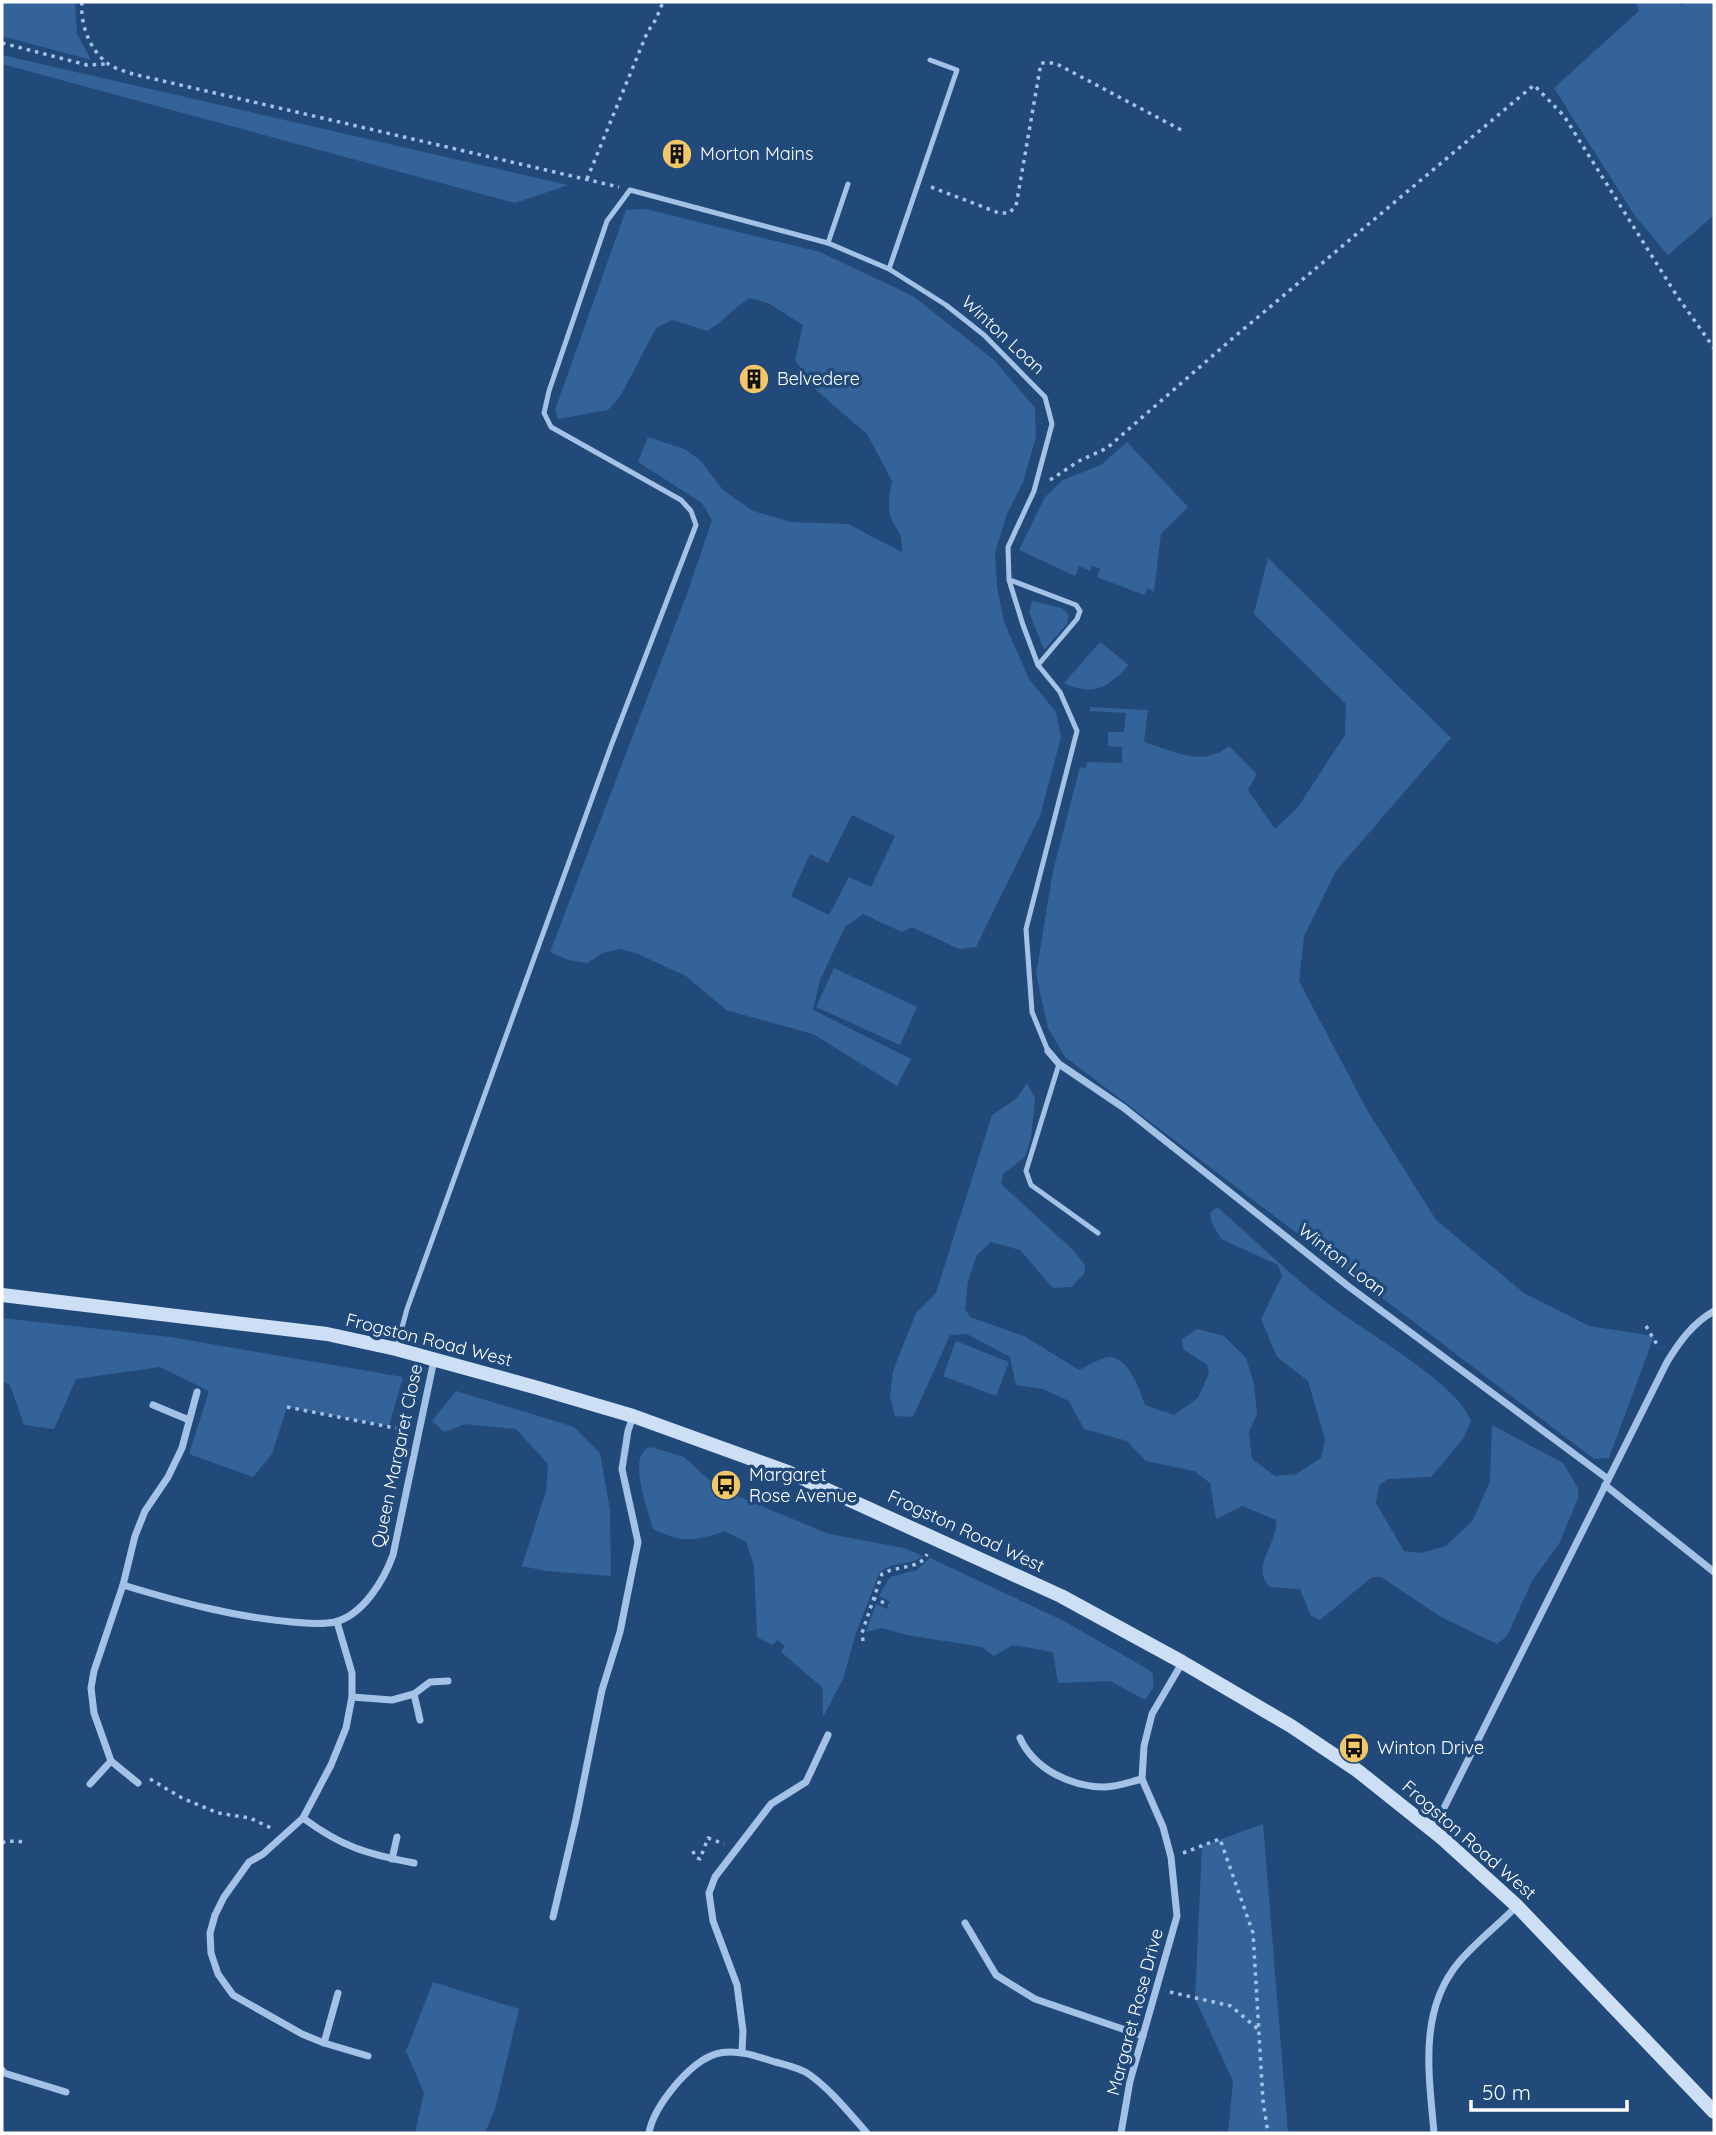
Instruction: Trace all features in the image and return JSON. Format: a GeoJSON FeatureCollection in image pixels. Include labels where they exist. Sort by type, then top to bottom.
{"type":"FeatureCollection","features":[{"type":"Feature","properties":{"kind":"main road","name":"Frogston Road West"},"geometry":{"type":"LineString","coordinates":[[2,1295],[327,1334],[434,1359],[633,1416],[788,1472],[1062,1596],[1291,1726],[1358,1770],[1517,1906],[1714,2112]]}},
{"type":"Feature","properties":{"kind":"street","name":"Winton Loan"},"geometry":{"type":"LineString","coordinates":[[1048,1051],[1059,1064],[1124,1108],[1348,1286],[1607,1482],[1714,1572]]}},
{"type":"Feature","properties":{"kind":"street"},"geometry":{"type":"LineString","coordinates":[[1429,1828],[1443,1810],[1667,1362],[1682,1336],[1714,1311]]}},
{"type":"Feature","properties":{"kind":"street","name":"Queen Margaret Close"},"geometry":{"type":"LineString","coordinates":[[337,1622],[359,1607],[386,1575],[393,1555],[434,1359]]}},
{"type":"Feature","properties":{"kind":"street"},"geometry":{"type":"LineString","coordinates":[[138,1783],[111,1761],[94,1713],[91,1688],[97,1658],[123,1585],[135,1536],[145,1511],[182,1448],[197,1392]]}},
{"type":"Feature","properties":{"kind":"street"},"geometry":{"type":"LineString","coordinates":[[153,1405],[190,1420]]}},
{"type":"Feature","properties":{"kind":"street"},"geometry":{"type":"LineString","coordinates":[[553,1917],[602,1690],[620,1632],[638,1542],[622,1469],[633,1416]]}},
{"type":"Feature","properties":{"kind":"street"},"geometry":{"type":"LineString","coordinates":[[123,1585],[225,1614],[315,1624],[337,1622],[352,1673],[352,1697],[346,1728],[331,1765],[303,1818],[250,1862],[224,1897],[210,1933],[211,1953],[218,1974],[233,1996],[302,2034],[368,2056]]}},
{"type":"Feature","properties":{"kind":"street","name":"Margaret Rose Drive"},"geometry":{"type":"LineString","coordinates":[[1121,2133],[1130,2081],[1177,1916],[1171,1857],[1163,1827],[1142,1779],[1144,1746],[1152,1714],[1182,1662]]}},
{"type":"Feature","properties":{"kind":"street"},"geometry":{"type":"LineString","coordinates":[[352,1697],[392,1700],[414,1695],[430,1682],[448,1681]]}},
{"type":"Feature","properties":{"kind":"street"},"geometry":{"type":"LineString","coordinates":[[414,1695],[420,1720]]}},
{"type":"Feature","properties":{"kind":"street"},"geometry":{"type":"LineString","coordinates":[[742,2051],[743,2031],[737,1986],[713,1921],[709,1893],[715,1877],[771,1804],[806,1782],[828,1735]]}},
{"type":"Feature","properties":{"kind":"street"},"geometry":{"type":"LineString","coordinates":[[1020,1738],[1026,1750],[1047,1769],[1072,1783],[1107,1787],[1142,1779]]}},
{"type":"Feature","properties":{"kind":"street"},"geometry":{"type":"LineString","coordinates":[[90,1783],[111,1761]]}},
{"type":"Feature","properties":{"kind":"street"},"geometry":{"type":"LineString","coordinates":[[303,1818],[326,1835],[364,1853],[414,1863]]}},
{"type":"Feature","properties":{"kind":"street"},"geometry":{"type":"LineString","coordinates":[[392,1859],[397,1837]]}},
{"type":"Feature","properties":{"kind":"street"},"geometry":{"type":"LineString","coordinates":[[1434,2133],[1427,2056],[1437,1998],[1460,1961],[1517,1906]]}},
{"type":"Feature","properties":{"kind":"street"},"geometry":{"type":"LineString","coordinates":[[965,1923],[996,1975],[1035,1999],[1143,2036]]}},
{"type":"Feature","properties":{"kind":"street"},"geometry":{"type":"LineString","coordinates":[[324,2043],[338,1993]]}},
{"type":"Feature","properties":{"kind":"street"},"geometry":{"type":"LineString","coordinates":[[649,2133],[650,2125],[667,2095],[694,2065],[715,2053],[742,2051],[808,2072],[867,2133]]}},
{"type":"Feature","properties":{"kind":"street"},"geometry":{"type":"LineString","coordinates":[[3,2073],[66,2092]]}},
{"type":"Feature","properties":{"kind":"lane"},"geometry":{"type":"LineString","coordinates":[[889,269],[957,70],[929,61]]}},
{"type":"Feature","properties":{"kind":"lane"},"geometry":{"type":"LineString","coordinates":[[828,243],[848,184]]}},
{"type":"Feature","properties":{"kind":"lane"},"geometry":{"type":"LineString","coordinates":[[396,1349],[407,1309],[611,746],[696,525],[691,511],[681,500],[551,426],[544,413],[549,391],[607,222],[630,190]]}},
{"type":"Feature","properties":{"kind":"lane","name":"Winton Loan"},"geometry":{"type":"LineString","coordinates":[[630,190],[828,243],[889,269],[946,304],[985,335],[1045,397],[1052,424],[1034,491],[1008,547],[1009,580],[1038,665],[1060,692],[1077,731],[1026,929],[1032,1012],[1048,1051]]}},
{"type":"Feature","properties":{"kind":"lane"},"geometry":{"type":"LineString","coordinates":[[1009,580],[1076,605],[1080,611],[1077,619],[1038,665]]}},
{"type":"Feature","properties":{"kind":"lane"},"geometry":{"type":"LineString","coordinates":[[1059,1064],[1026,1171],[1031,1185],[1098,1233]]}},
{"type":"Feature","properties":{"kind":"path"},"geometry":{"type":"LineString","coordinates":[[82,2],[81,18],[93,47],[107,64]]}},
{"type":"Feature","properties":{"kind":"path"},"geometry":{"type":"LineString","coordinates":[[587,179],[647,33],[663,2]]}},
{"type":"Feature","properties":{"kind":"path"},"geometry":{"type":"LineString","coordinates":[[2,43],[87,65],[107,64],[133,74],[630,190]]}},
{"type":"Feature","properties":{"kind":"path"},"geometry":{"type":"LineString","coordinates":[[919,183],[999,213],[1009,213],[1016,206],[1041,63],[1055,63],[1185,132]]}},
{"type":"Feature","properties":{"kind":"path"},"geometry":{"type":"LineString","coordinates":[[1034,491],[1079,460],[1107,448],[1233,338],[1534,85],[1564,116],[1677,296],[1714,348]]}},
{"type":"Feature","properties":{"kind":"path"},"geometry":{"type":"LineString","coordinates":[[1646,1326],[1667,1362]]}},
{"type":"Feature","properties":{"kind":"path"},"geometry":{"type":"LineString","coordinates":[[287,1406],[417,1432]]}},
{"type":"Feature","properties":{"kind":"path"},"geometry":{"type":"LineString","coordinates":[[863,1641],[862,1633],[882,1574],[923,1562],[928,1555],[921,1550],[928,1534]]}},
{"type":"Feature","properties":{"kind":"path"},"geometry":{"type":"LineString","coordinates":[[873,1598],[889,1605]]}},
{"type":"Feature","properties":{"kind":"path"},"geometry":{"type":"LineString","coordinates":[[138,1783],[152,1779],[182,1798],[218,1813],[250,1818],[284,1833]]}},
{"type":"Feature","properties":{"kind":"path"},"geometry":{"type":"LineString","coordinates":[[694,1851],[695,1857],[700,1859],[708,1838],[736,1848]]}},
{"type":"Feature","properties":{"kind":"path"},"geometry":{"type":"LineString","coordinates":[[1171,1857],[1220,1839],[1253,1933],[1263,2101],[1268,2133]]}},
{"type":"Feature","properties":{"kind":"path"},"geometry":{"type":"LineString","coordinates":[[2,1843],[27,1842]]}},
{"type":"Feature","properties":{"kind":"path"},"geometry":{"type":"LineString","coordinates":[[1157,1988],[1231,2006],[1259,2030]]}},
{"type":"Feature","properties":{"kind":"shaded area"},"geometry":{"type":"Polygon","coordinates":[[[2,2],[75,2],[77,34],[91,60],[2,36],[2,2]]]}},
{"type":"Feature","properties":{"kind":"shaded area"},"geometry":{"type":"Polygon","coordinates":[[[1635,2],[1679,2],[1682,5],[1685,2],[1714,2],[1714,215],[1668,255],[1635,216],[1554,88],[1639,11],[1635,2]]]}},
{"type":"Feature","properties":{"kind":"shaded area"},"geometry":{"type":"Polygon","coordinates":[[[2,55],[568,185],[515,203],[2,64],[2,55]]]}},
{"type":"Feature","properties":{"kind":"shaded area"},"geometry":{"type":"Polygon","coordinates":[[[646,209],[820,252],[913,296],[994,360],[1035,408],[1036,437],[1023,482],[1007,514],[995,552],[997,587],[1004,622],[1029,679],[1056,712],[1061,737],[1040,816],[976,947],[959,949],[912,927],[902,932],[863,914],[845,927],[820,980],[813,1010],[911,1059],[897,1086],[813,1034],[726,1010],[686,976],[638,954],[620,949],[603,953],[587,963],[568,960],[550,952],[687,594],[712,520],[702,503],[638,462],[648,437],[684,449],[700,460],[723,490],[753,511],[791,522],[848,524],[902,552],[901,537],[889,511],[892,481],[867,434],[816,390],[795,360],[803,325],[768,303],[750,298],[707,331],[673,320],[656,328],[621,395],[608,410],[558,419],[555,410],[626,210],[646,209]],[[852,815],[828,863],[810,854],[791,896],[829,915],[849,877],[871,887],[895,836],[852,815]]]}},
{"type":"Feature","properties":{"kind":"shaded area"},"geometry":{"type":"Polygon","coordinates":[[[1127,442],[1188,507],[1161,534],[1154,592],[1148,588],[1144,595],[1097,577],[1100,569],[1092,566],[1090,571],[1079,566],[1075,576],[1019,550],[1045,497],[1063,480],[1101,465],[1127,442]]]}},
{"type":"Feature","properties":{"kind":"shaded area"},"geometry":{"type":"Polygon","coordinates":[[[1268,558],[1451,738],[1336,871],[1304,936],[1299,981],[1367,1110],[1436,1220],[1524,1293],[1589,1326],[1654,1336],[1609,1458],[1594,1459],[1065,1057],[1048,1028],[1036,974],[1053,871],[1080,767],[1086,768],[1087,762],[1122,763],[1122,747],[1108,746],[1108,732],[1124,732],[1126,713],[1090,711],[1090,707],[1148,710],[1144,742],[1177,753],[1209,756],[1229,746],[1257,774],[1248,790],[1275,829],[1298,807],[1345,735],[1346,704],[1254,614],[1268,558]]]}},
{"type":"Feature","properties":{"kind":"shaded area"},"geometry":{"type":"Polygon","coordinates":[[[1032,601],[1062,608],[1069,615],[1067,624],[1044,650],[1029,612],[1032,601]]]}},
{"type":"Feature","properties":{"kind":"shaded area"},"geometry":{"type":"Polygon","coordinates":[[[1100,642],[1129,665],[1100,688],[1084,689],[1064,683],[1100,642]]]}},
{"type":"Feature","properties":{"kind":"shaded area"},"geometry":{"type":"Polygon","coordinates":[[[834,968],[917,1007],[900,1045],[816,1007],[834,968]]]}},
{"type":"Feature","properties":{"kind":"shaded area"},"geometry":{"type":"Polygon","coordinates":[[[1027,1083],[1035,1098],[1031,1138],[1025,1157],[1003,1174],[1001,1184],[1073,1250],[1085,1265],[1084,1274],[1071,1287],[1053,1288],[1020,1250],[991,1242],[977,1255],[968,1281],[965,1309],[970,1317],[1024,1336],[1079,1370],[1103,1358],[1117,1359],[1133,1376],[1145,1405],[1174,1415],[1198,1398],[1209,1373],[1207,1365],[1183,1349],[1182,1339],[1197,1329],[1224,1336],[1246,1358],[1254,1384],[1257,1414],[1249,1432],[1252,1459],[1275,1476],[1296,1474],[1321,1458],[1325,1440],[1308,1381],[1277,1357],[1261,1319],[1282,1276],[1278,1265],[1221,1239],[1211,1221],[1210,1213],[1217,1207],[1327,1303],[1408,1358],[1463,1406],[1471,1421],[1463,1439],[1431,1477],[1388,1479],[1379,1485],[1376,1503],[1404,1551],[1421,1553],[1446,1546],[1473,1520],[1490,1481],[1492,1425],[1563,1463],[1578,1488],[1578,1498],[1560,1542],[1532,1581],[1507,1636],[1497,1644],[1441,1617],[1381,1577],[1372,1577],[1320,1620],[1311,1616],[1300,1589],[1270,1587],[1264,1579],[1263,1563],[1276,1529],[1276,1520],[1242,1506],[1216,1519],[1210,1483],[1194,1471],[1146,1461],[1127,1441],[1084,1429],[1069,1401],[1043,1389],[1016,1385],[1010,1357],[967,1334],[950,1335],[913,1417],[895,1416],[890,1397],[893,1371],[916,1313],[936,1293],[992,1115],[1016,1099],[1027,1083]]]}},
{"type":"Feature","properties":{"kind":"shaded area"},"geometry":{"type":"Polygon","coordinates":[[[2,1318],[170,1337],[403,1377],[389,1426],[287,1407],[272,1454],[253,1477],[189,1454],[209,1391],[160,1367],[76,1379],[54,1429],[24,1425],[10,1385],[2,1381],[2,1318]]]}},
{"type":"Feature","properties":{"kind":"shaded area"},"geometry":{"type":"Polygon","coordinates":[[[956,1341],[1009,1362],[996,1396],[943,1376],[956,1341]]]}},
{"type":"Feature","properties":{"kind":"shaded area"},"geometry":{"type":"Polygon","coordinates":[[[456,1391],[574,1427],[600,1453],[610,1510],[611,1576],[546,1571],[522,1566],[546,1491],[548,1464],[516,1429],[465,1424],[444,1432],[432,1421],[456,1391]]]}},
{"type":"Feature","properties":{"kind":"shaded area"},"geometry":{"type":"Polygon","coordinates":[[[651,1447],[684,1457],[718,1488],[829,1534],[904,1548],[923,1556],[889,1567],[879,1574],[856,1633],[843,1679],[823,1717],[823,1688],[781,1652],[785,1646],[778,1640],[772,1645],[757,1637],[754,1566],[746,1542],[725,1531],[705,1537],[681,1539],[653,1529],[639,1471],[643,1452],[651,1447]]]}},
{"type":"Feature","properties":{"kind":"shaded area"},"geometry":{"type":"Polygon","coordinates":[[[930,1558],[1064,1621],[1149,1670],[1153,1674],[1153,1688],[1145,1700],[1110,1681],[1058,1683],[1053,1652],[1013,1645],[994,1656],[982,1647],[907,1635],[882,1628],[866,1632],[876,1604],[888,1609],[891,1602],[879,1596],[890,1577],[917,1570],[930,1558]]]}},
{"type":"Feature","properties":{"kind":"shaded area"},"geometry":{"type":"Polygon","coordinates":[[[1263,1824],[1288,2133],[1228,2133],[1233,2081],[1195,1999],[1202,1846],[1263,1824]]]}},
{"type":"Feature","properties":{"kind":"shaded area"},"geometry":{"type":"Polygon","coordinates":[[[433,1982],[519,2009],[495,2109],[485,2133],[415,2133],[424,2093],[406,2051],[433,1982]]]}},
{"type":"Feature","properties":{"kind":"place","name":"Morton Mains"},"geometry":{"type":"Point","coordinates":[677,154]}},
{"type":"Feature","properties":{"kind":"place","name":"Belvedere"},"geometry":{"type":"Point","coordinates":[754,379]}},
{"type":"Feature","properties":{"kind":"place","name":"Margaret Rose Avenue"},"geometry":{"type":"Point","coordinates":[726,1485]}},
{"type":"Feature","properties":{"kind":"place","name":"Winton Drive"},"geometry":{"type":"Point","coordinates":[1354,1748]}}]}
